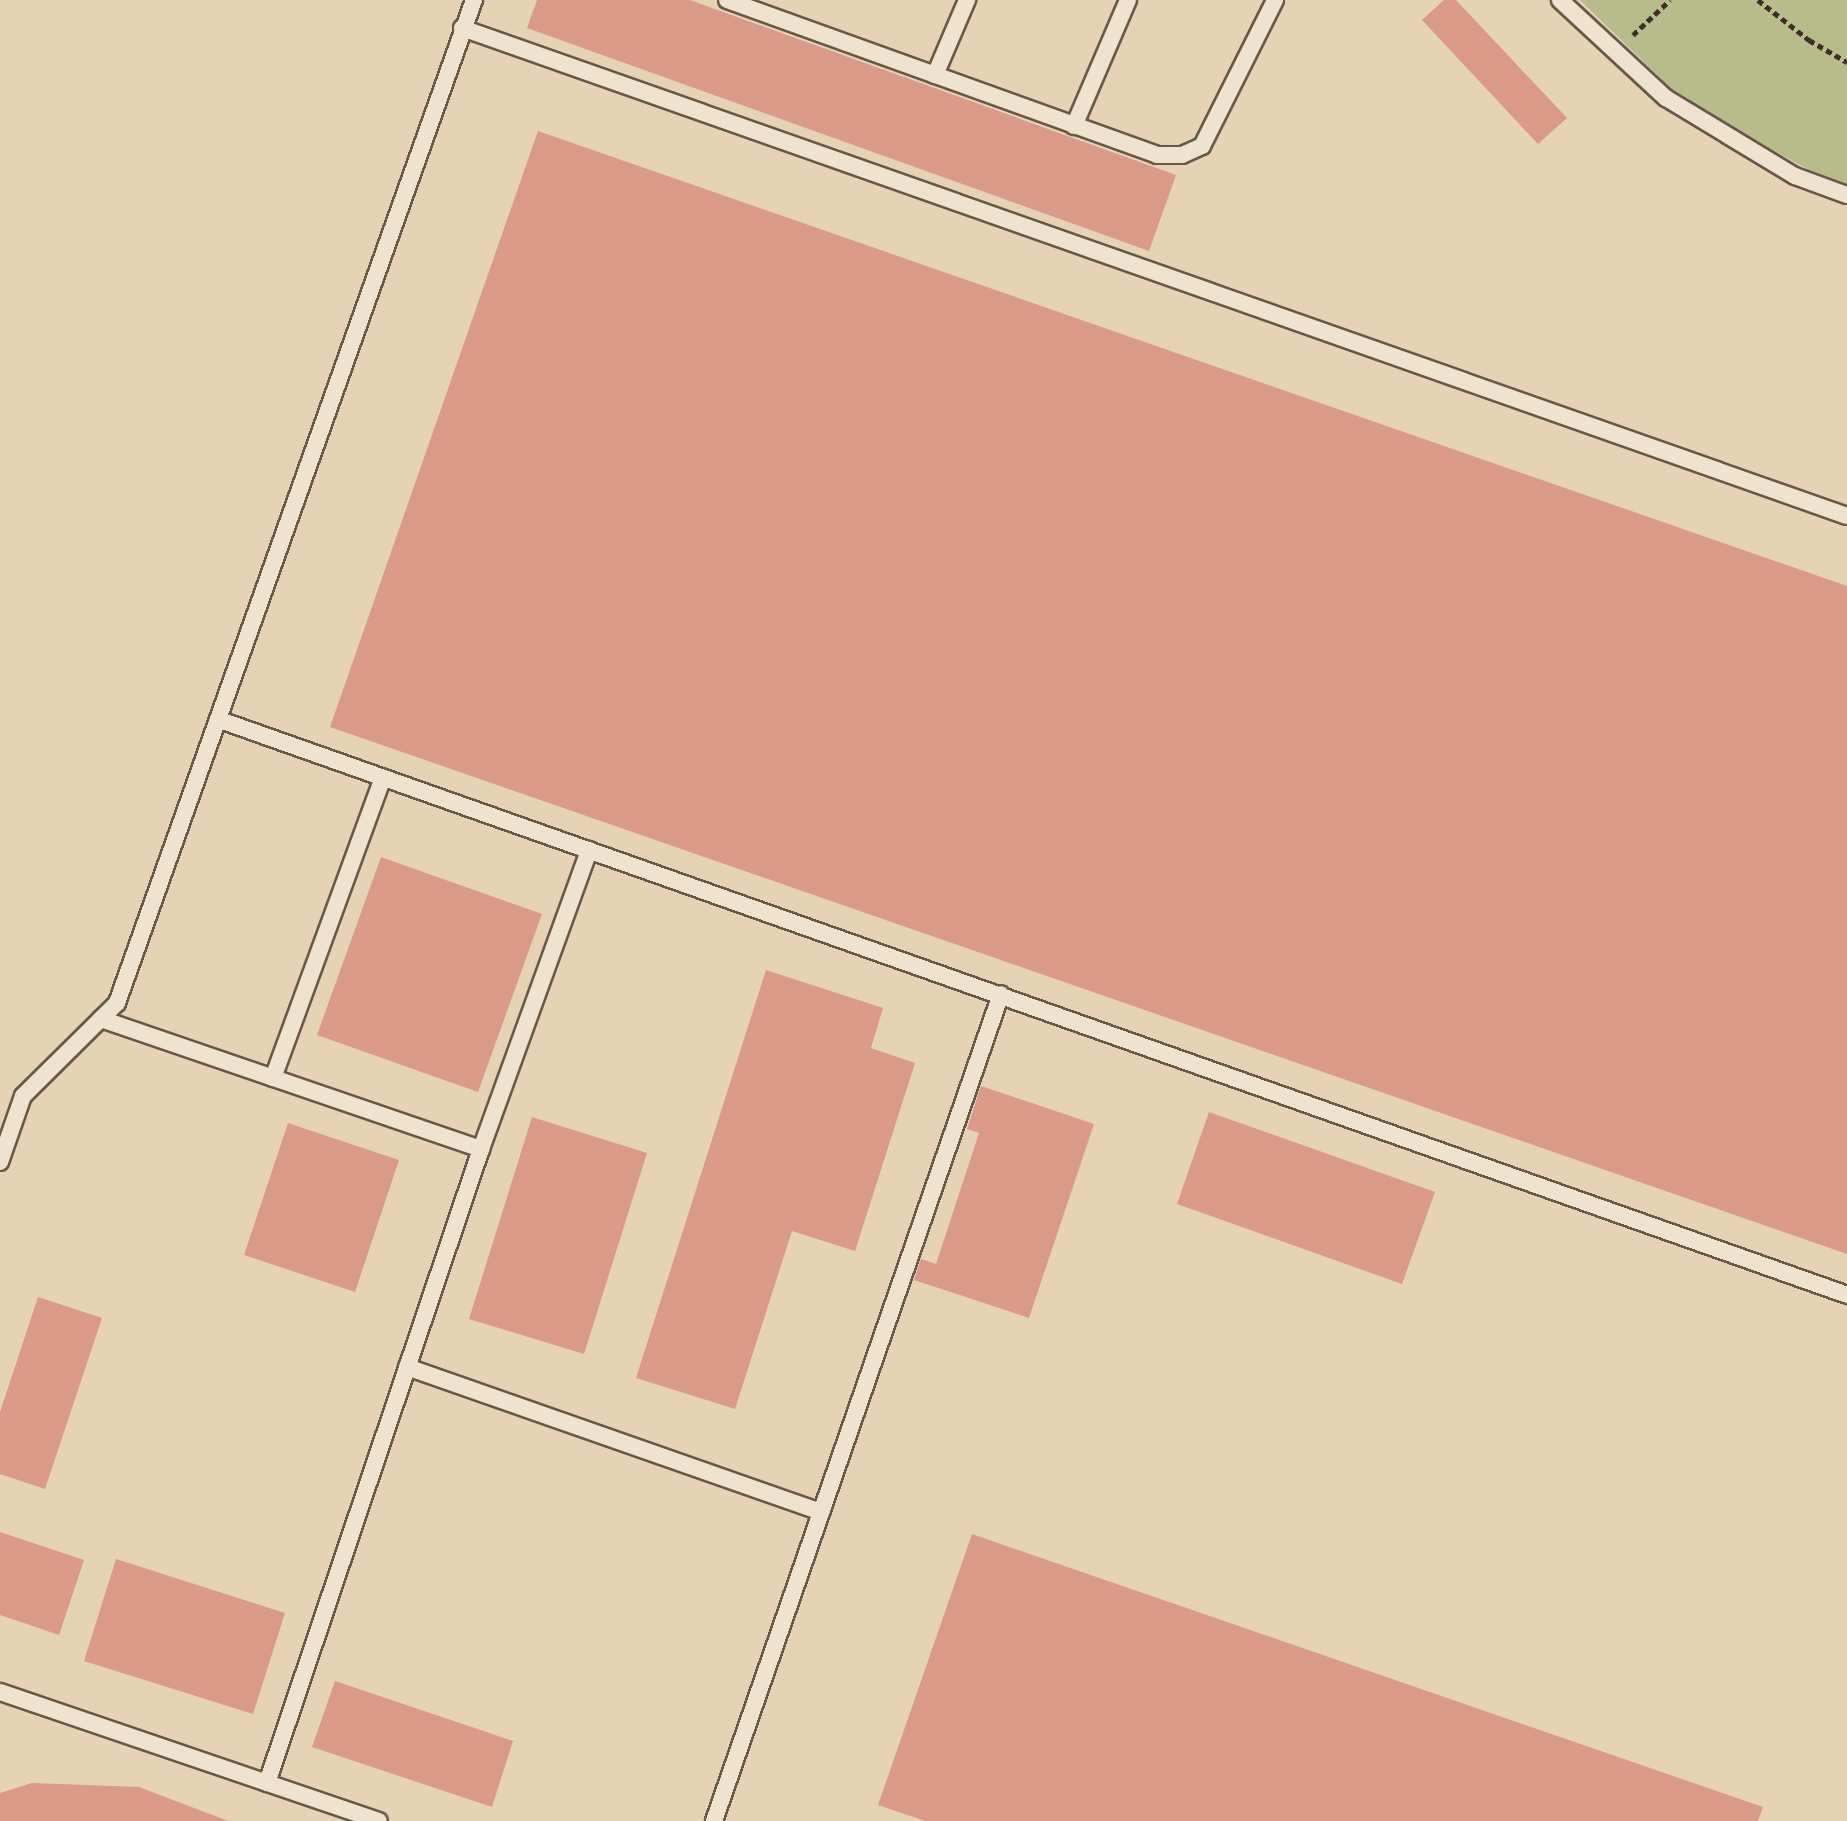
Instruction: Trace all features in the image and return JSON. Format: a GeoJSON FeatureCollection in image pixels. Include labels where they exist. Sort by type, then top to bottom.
{"type":"FeatureCollection","features":[{"type":"Feature","properties":{"kind":"lane"},"geometry":{"type":"LineString","coordinates":[[0,1162],[23,1096],[117,1003],[474,0]]}},
{"type":"Feature","properties":{"kind":"lane"},"geometry":{"type":"LineString","coordinates":[[727,0],[1157,155],[1182,155],[1202,146],[1275,0]]}},
{"type":"Feature","properties":{"kind":"lane"},"geometry":{"type":"LineString","coordinates":[[935,75],[967,0]]}},
{"type":"Feature","properties":{"kind":"lane"},"geometry":{"type":"LineString","coordinates":[[1074,126],[1128,0]]}},
{"type":"Feature","properties":{"kind":"lane"},"geometry":{"type":"LineString","coordinates":[[1560,0],[1666,98],[1795,176],[1847,195]]}},
{"type":"Feature","properties":{"kind":"lane"},"geometry":{"type":"LineString","coordinates":[[462,28],[1847,516]]}},
{"type":"Feature","properties":{"kind":"lane"},"geometry":{"type":"LineString","coordinates":[[220,720],[1847,1295]]}},
{"type":"Feature","properties":{"kind":"lane"},"geometry":{"type":"LineString","coordinates":[[273,1078],[383,777]]}},
{"type":"Feature","properties":{"kind":"lane"},"geometry":{"type":"LineString","coordinates":[[267,1783],[481,1149],[589,850]]}},
{"type":"Feature","properties":{"kind":"lane"},"geometry":{"type":"LineString","coordinates":[[714,1821],[1001,994]]}},
{"type":"Feature","properties":{"kind":"lane"},"geometry":{"type":"LineString","coordinates":[[101,1019],[481,1149]]}},
{"type":"Feature","properties":{"kind":"lane"},"geometry":{"type":"LineString","coordinates":[[407,1367],[821,1512]]}},
{"type":"Feature","properties":{"kind":"lane"},"geometry":{"type":"LineString","coordinates":[[0,1692],[379,1821]]}},
{"type":"Feature","properties":{"kind":"path"},"geometry":{"type":"LineString","coordinates":[[1616,52],[1670,0]]}},
{"type":"Feature","properties":{"kind":"path"},"geometry":{"type":"LineString","coordinates":[[1758,0],[1809,40],[1847,62]]}},
{"type":"Feature","properties":{"kind":"green space"},"geometry":{"type":"Polygon","coordinates":[[[1580,0],[1847,0],[1847,184],[1811,171],[1684,101],[1580,0]]]}},
{"type":"Feature","properties":{"kind":"building"},"geometry":{"type":"Polygon","coordinates":[[[537,0],[690,0],[1176,175],[1149,251],[527,28],[537,0]]]}},
{"type":"Feature","properties":{"kind":"building"},"geometry":{"type":"Polygon","coordinates":[[[1444,0],[1456,0],[1567,118],[1538,144],[1422,20],[1444,0]]]}},
{"type":"Feature","properties":{"kind":"building"},"geometry":{"type":"Polygon","coordinates":[[[538,131],[1847,586],[1847,1254],[330,727],[538,131]]]}},
{"type":"Feature","properties":{"kind":"building"},"geometry":{"type":"Polygon","coordinates":[[[381,857],[542,914],[478,1092],[317,1035],[381,857]]]}},
{"type":"Feature","properties":{"kind":"building"},"geometry":{"type":"Polygon","coordinates":[[[766,970],[883,1008],[871,1048],[915,1063],[855,1251],[792,1231],[735,1409],[636,1378],[766,970]]]}},
{"type":"Feature","properties":{"kind":"building"},"geometry":{"type":"Polygon","coordinates":[[[981,1086],[1094,1124],[1029,1318],[914,1280],[921,1259],[936,1264],[979,1133],[967,1129],[981,1086]]]}},
{"type":"Feature","properties":{"kind":"building"},"geometry":{"type":"Polygon","coordinates":[[[1209,1112],[1435,1192],[1402,1284],[1177,1204],[1209,1112]]]}},
{"type":"Feature","properties":{"kind":"building"},"geometry":{"type":"Polygon","coordinates":[[[532,1117],[647,1153],[584,1354],[469,1319],[532,1117]]]}},
{"type":"Feature","properties":{"kind":"building"},"geometry":{"type":"Polygon","coordinates":[[[288,1123],[399,1160],[355,1292],[244,1255],[288,1123]]]}},
{"type":"Feature","properties":{"kind":"building"},"geometry":{"type":"Polygon","coordinates":[[[38,1297],[102,1318],[45,1489],[0,1474],[0,1412],[38,1297]]]}},
{"type":"Feature","properties":{"kind":"building"},"geometry":{"type":"Polygon","coordinates":[[[0,1532],[84,1560],[59,1635],[0,1615],[0,1532]]]}},
{"type":"Feature","properties":{"kind":"building"},"geometry":{"type":"Polygon","coordinates":[[[972,1534],[1763,1807],[1758,1821],[925,1821],[878,1805],[972,1534]]]}},
{"type":"Feature","properties":{"kind":"building"},"geometry":{"type":"Polygon","coordinates":[[[116,1559],[285,1613],[253,1714],[84,1661],[116,1559]]]}},
{"type":"Feature","properties":{"kind":"building"},"geometry":{"type":"Polygon","coordinates":[[[335,1681],[513,1741],[492,1807],[312,1747],[335,1681]]]}},
{"type":"Feature","properties":{"kind":"building"},"geometry":{"type":"Polygon","coordinates":[[[32,1783],[139,1787],[228,1821],[0,1821],[0,1793],[32,1783]]]}}]}
